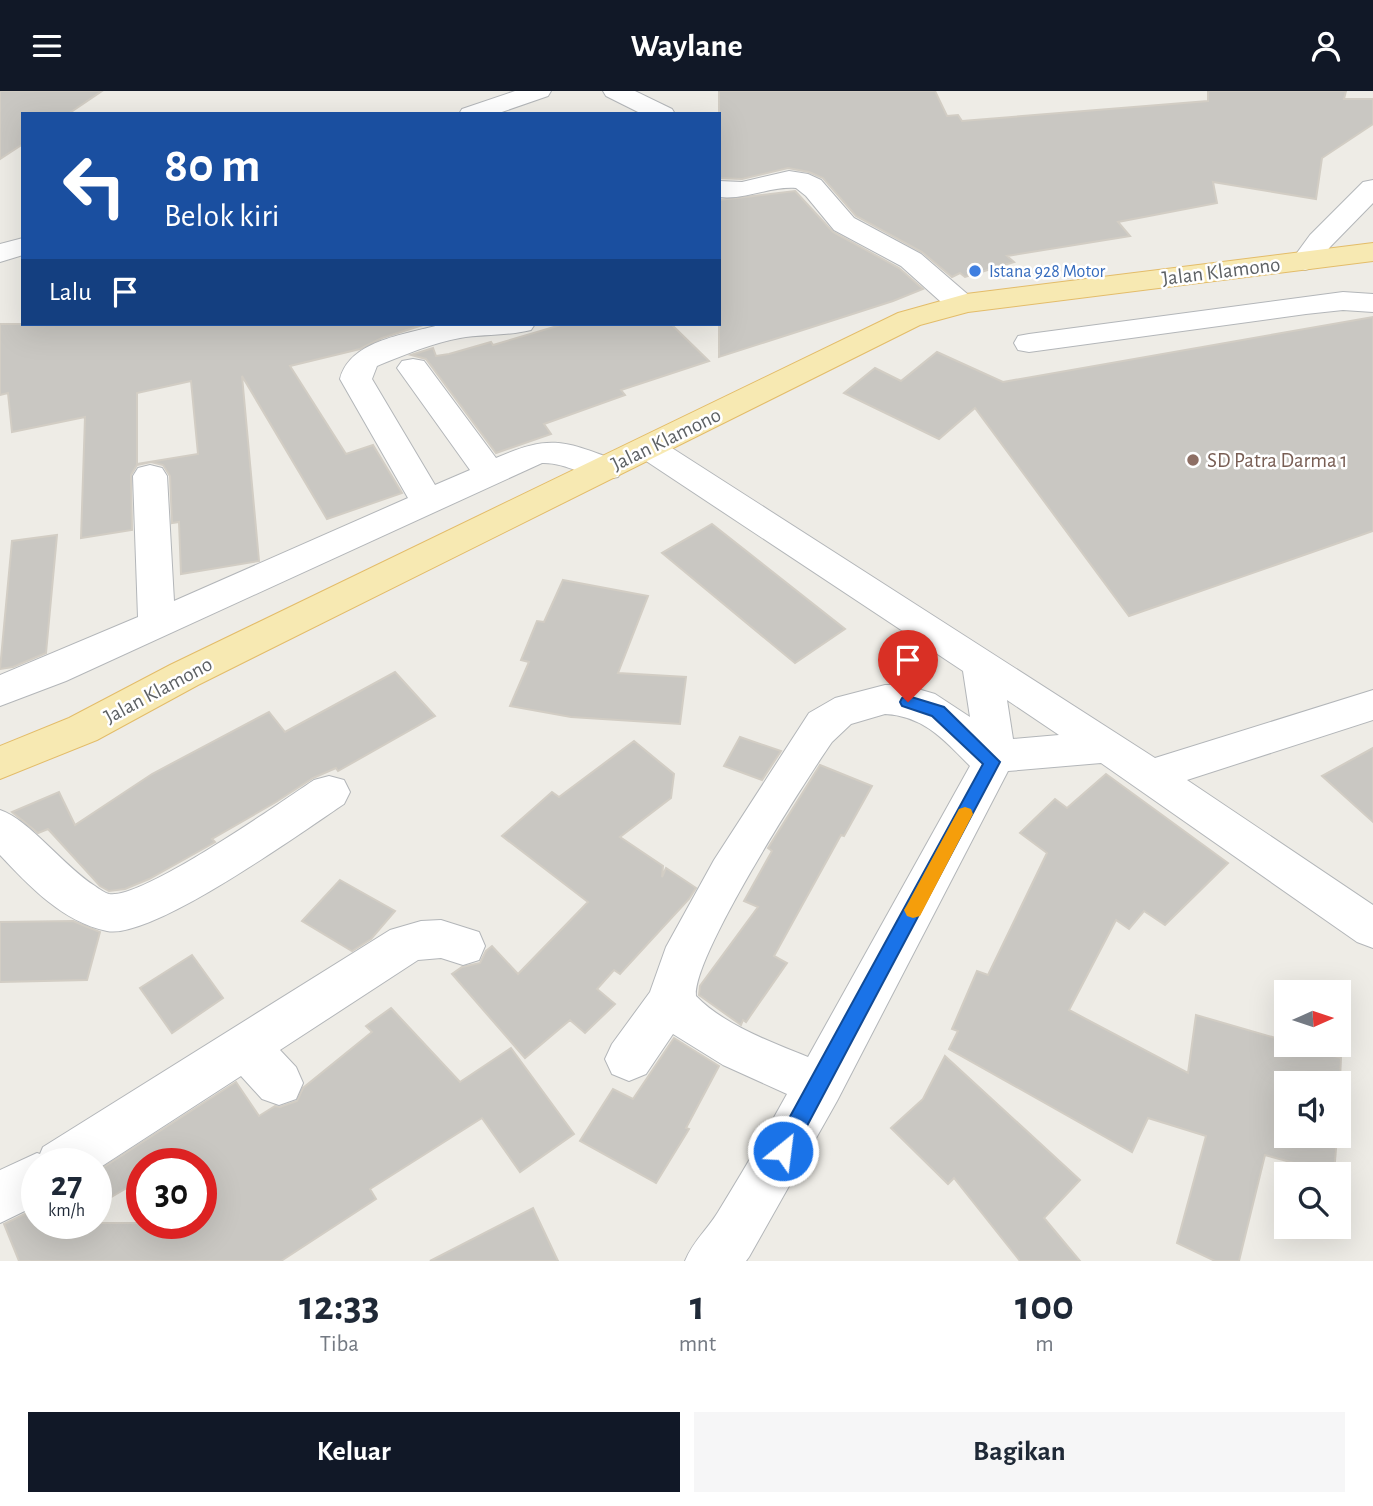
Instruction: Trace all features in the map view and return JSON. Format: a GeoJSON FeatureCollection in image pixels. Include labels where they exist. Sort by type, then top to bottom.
{"type":"FeatureCollection","features":[{"type":"Feature","properties":{"kind":"main road","name":"Jalan Klamono"},"geometry":{"type":"LineString","coordinates":[[0,763],[83,730],[184,675],[649,448],[867,338],[918,316],[961,304],[1373,251]]}},
{"type":"Feature","properties":{"kind":"street"},"geometry":{"type":"LineString","coordinates":[[477,112],[539,91]]}},
{"type":"Feature","properties":{"kind":"street"},"geometry":{"type":"LineString","coordinates":[[615,91],[659,112]]}},
{"type":"Feature","properties":{"kind":"street"},"geometry":{"type":"LineString","coordinates":[[721,188],[749,191],[796,180],[806,182],[851,230],[905,256],[961,304]]}},
{"type":"Feature","properties":{"kind":"street"},"geometry":{"type":"LineString","coordinates":[[1305,261],[1327,233],[1373,188]]}},
{"type":"Feature","properties":{"kind":"street"},"geometry":{"type":"LineString","coordinates":[[0,253],[21,247]]}},
{"type":"Feature","properties":{"kind":"street"},"geometry":{"type":"LineString","coordinates":[[1029,344],[1306,305],[1343,301],[1373,303]]}},
{"type":"Feature","properties":{"kind":"street"},"geometry":{"type":"LineString","coordinates":[[428,503],[356,379],[358,370],[366,359],[434,334],[503,326]]}},
{"type":"Feature","properties":{"kind":"street"},"geometry":{"type":"LineString","coordinates":[[413,367],[489,474]]}},
{"type":"Feature","properties":{"kind":"street"},"geometry":{"type":"LineString","coordinates":[[649,448],[1108,747],[1373,929]]}},
{"type":"Feature","properties":{"kind":"street"},"geometry":{"type":"LineString","coordinates":[[0,691],[157,624],[537,453],[562,453],[606,469]]}},
{"type":"Feature","properties":{"kind":"street"},"geometry":{"type":"LineString","coordinates":[[150,476],[157,624]]}},
{"type":"Feature","properties":{"kind":"street"},"geometry":{"type":"LineString","coordinates":[[711,1261],[738,1228],[820,1085],[994,759],[981,663]]}},
{"type":"Feature","properties":{"kind":"street"},"geometry":{"type":"LineString","coordinates":[[820,1085],[754,1057],[683,1017],[674,1005],[673,984],[708,910],[762,816],[820,730],[839,712],[867,702],[890,700],[926,706],[948,720],[994,759],[1108,747]]}},
{"type":"Feature","properties":{"kind":"street"},"geometry":{"type":"LineString","coordinates":[[1148,776],[1373,705]]}},
{"type":"Feature","properties":{"kind":"street"},"geometry":{"type":"LineString","coordinates":[[0,827],[41,869],[77,896],[100,909],[118,913],[152,901],[184,883],[329,792]]}},
{"type":"Feature","properties":{"kind":"street"},"geometry":{"type":"LineString","coordinates":[[86,1148],[406,944],[447,938],[463,946]]}},
{"type":"Feature","properties":{"kind":"street"},"geometry":{"type":"LineString","coordinates":[[629,1059],[673,996]]}},
{"type":"Feature","properties":{"kind":"street"},"geometry":{"type":"LineString","coordinates":[[245,1047],[279,1083]]}},
{"type":"Feature","properties":{"kind":"street"},"geometry":{"type":"LineString","coordinates":[[0,1198],[21,1186]]}},
{"type":"Feature","properties":{"kind":"building"},"geometry":{"type":"Polygon","coordinates":[[[0,91],[102,91],[71,112],[21,112],[21,145],[0,159],[0,91]]]}},
{"type":"Feature","properties":{"kind":"building"},"geometry":{"type":"Polygon","coordinates":[[[719,91],[935,91],[947,116],[958,115],[962,121],[1208,101],[1208,91],[1346,91],[1344,99],[1373,99],[1373,124],[1322,158],[1316,199],[1213,182],[1217,203],[1118,222],[1130,236],[1007,256],[1014,262],[965,277],[960,273],[952,277],[922,252],[856,216],[823,178],[809,172],[788,168],[742,179],[721,178],[719,91]]]}},
{"type":"Feature","properties":{"kind":"building"},"geometry":{"type":"Polygon","coordinates":[[[795,191],[833,232],[899,268],[923,289],[719,357],[721,200],[795,191]]]}},
{"type":"Feature","properties":{"kind":"building","name":"SD Patra Darma 1"},"geometry":{"type":"Polygon","coordinates":[[[1373,317],[1373,531],[1129,616],[975,408],[939,439],[844,393],[875,368],[901,381],[937,352],[1003,382],[1373,317]]]}},
{"type":"Feature","properties":{"kind":"building"},"geometry":{"type":"Polygon","coordinates":[[[0,324],[420,326],[382,338],[360,349],[290,366],[346,454],[373,445],[402,493],[327,519],[242,376],[259,561],[181,574],[179,522],[172,523],[170,476],[163,465],[151,462],[137,465],[131,475],[132,530],[81,538],[85,417],[12,432],[8,393],[0,395],[0,324]],[[191,381],[137,393],[137,464],[198,454],[191,381]]]}},
{"type":"Feature","properties":{"kind":"building"},"geometry":{"type":"Polygon","coordinates":[[[557,326],[673,326],[709,361],[621,390],[625,395],[544,424],[551,434],[496,453],[426,359],[411,355],[433,348],[436,356],[491,342],[493,345],[557,326]]]}},
{"type":"Feature","properties":{"kind":"building"},"geometry":{"type":"Polygon","coordinates":[[[712,524],[845,629],[795,663],[662,553],[712,524]]]}},
{"type":"Feature","properties":{"kind":"building"},"geometry":{"type":"Polygon","coordinates":[[[57,535],[46,653],[13,667],[0,669],[12,541],[57,535]]]}},
{"type":"Feature","properties":{"kind":"building"},"geometry":{"type":"Polygon","coordinates":[[[563,580],[648,596],[618,673],[686,677],[680,724],[571,717],[510,706],[529,662],[521,660],[537,621],[544,622],[563,580]]]}},
{"type":"Feature","properties":{"kind":"building"},"geometry":{"type":"Polygon","coordinates":[[[395,672],[435,716],[338,771],[336,768],[313,778],[212,839],[215,842],[210,845],[149,879],[125,889],[109,891],[100,886],[48,829],[38,833],[12,812],[59,792],[75,825],[152,774],[269,712],[285,732],[395,672]]]}},
{"type":"Feature","properties":{"kind":"building"},"geometry":{"type":"Polygon","coordinates":[[[740,737],[781,751],[762,780],[724,766],[740,737]]]}},
{"type":"Feature","properties":{"kind":"building"},"geometry":{"type":"Polygon","coordinates":[[[634,741],[674,774],[671,798],[620,837],[663,866],[662,877],[666,868],[696,888],[620,974],[614,970],[597,989],[615,1004],[585,1033],[570,1020],[525,1058],[452,974],[462,967],[480,963],[492,946],[518,974],[588,902],[502,836],[552,792],[559,797],[634,741]]]}},
{"type":"Feature","properties":{"kind":"building"},"geometry":{"type":"Polygon","coordinates":[[[1373,748],[1373,822],[1322,776],[1373,748]]]}},
{"type":"Feature","properties":{"kind":"building"},"geometry":{"type":"Polygon","coordinates":[[[820,765],[872,786],[844,836],[841,835],[774,956],[787,963],[746,1022],[743,1020],[741,1025],[699,995],[700,986],[758,907],[744,901],[772,851],[768,848],[820,765]]]}},
{"type":"Feature","properties":{"kind":"building"},"geometry":{"type":"Polygon","coordinates":[[[1106,774],[1228,863],[1165,925],[1144,911],[1129,929],[1116,920],[1069,1010],[1188,1073],[1196,1015],[1274,1038],[1274,1057],[1341,1058],[1340,1071],[1274,1071],[1274,1148],[1336,1148],[1335,1162],[1290,1162],[1265,1155],[1239,1261],[1215,1261],[1177,1243],[1206,1136],[1148,1118],[1132,1152],[949,1049],[958,1031],[952,1029],[977,971],[988,975],[1047,853],[1020,833],[1055,799],[1067,808],[1106,774]]]}},
{"type":"Feature","properties":{"kind":"building"},"geometry":{"type":"Polygon","coordinates":[[[340,880],[395,911],[371,939],[352,951],[302,921],[340,880]]]}},
{"type":"Feature","properties":{"kind":"building"},"geometry":{"type":"Polygon","coordinates":[[[73,921],[100,932],[87,980],[0,982],[0,922],[73,921]]]}},
{"type":"Feature","properties":{"kind":"building"},"geometry":{"type":"Polygon","coordinates":[[[192,955],[223,998],[172,1033],[140,988],[192,955]]]}},
{"type":"Feature","properties":{"kind":"building"},"geometry":{"type":"Polygon","coordinates":[[[391,1008],[460,1082],[511,1048],[574,1134],[520,1172],[482,1118],[370,1189],[376,1199],[281,1261],[19,1261],[4,1224],[21,1216],[21,1239],[112,1239],[112,1223],[126,1223],[126,1239],[217,1239],[217,1148],[133,1148],[236,1082],[259,1116],[275,1106],[297,1101],[303,1088],[372,1032],[366,1026],[391,1008]]]}},
{"type":"Feature","properties":{"kind":"building"},"geometry":{"type":"Polygon","coordinates":[[[674,1038],[719,1066],[686,1128],[689,1129],[656,1183],[580,1141],[613,1089],[633,1099],[674,1038]]]}},
{"type":"Feature","properties":{"kind":"building"},"geometry":{"type":"Polygon","coordinates":[[[945,1056],[1080,1180],[1044,1218],[1080,1261],[1020,1261],[954,1178],[948,1184],[891,1128],[923,1099],[945,1056]]]}},
{"type":"Feature","properties":{"kind":"building"},"geometry":{"type":"Polygon","coordinates":[[[126,1153],[126,1188],[112,1197],[112,1162],[126,1153]]]}},
{"type":"Feature","properties":{"kind":"building"},"geometry":{"type":"Polygon","coordinates":[[[533,1208],[558,1261],[430,1261],[533,1208]]]}},
{"type":"Feature","properties":{"kind":"slow traffic"},"geometry":{"type":"LineString","coordinates":[[913,910],[965,814]]}},
{"type":"Feature","properties":{"kind":"place","name":"Istana 928 Motor"},"geometry":{"type":"Point","coordinates":[975,271]}},
{"type":"Feature","properties":{"kind":"place","name":"SD Patra Darma 1"},"geometry":{"type":"Point","coordinates":[1193,460]}},
{"type":"Feature","properties":{"kind":"route"},"geometry":{"type":"LineString","coordinates":[[783,1151],[992,762],[938,712],[908,702]]}}]}
